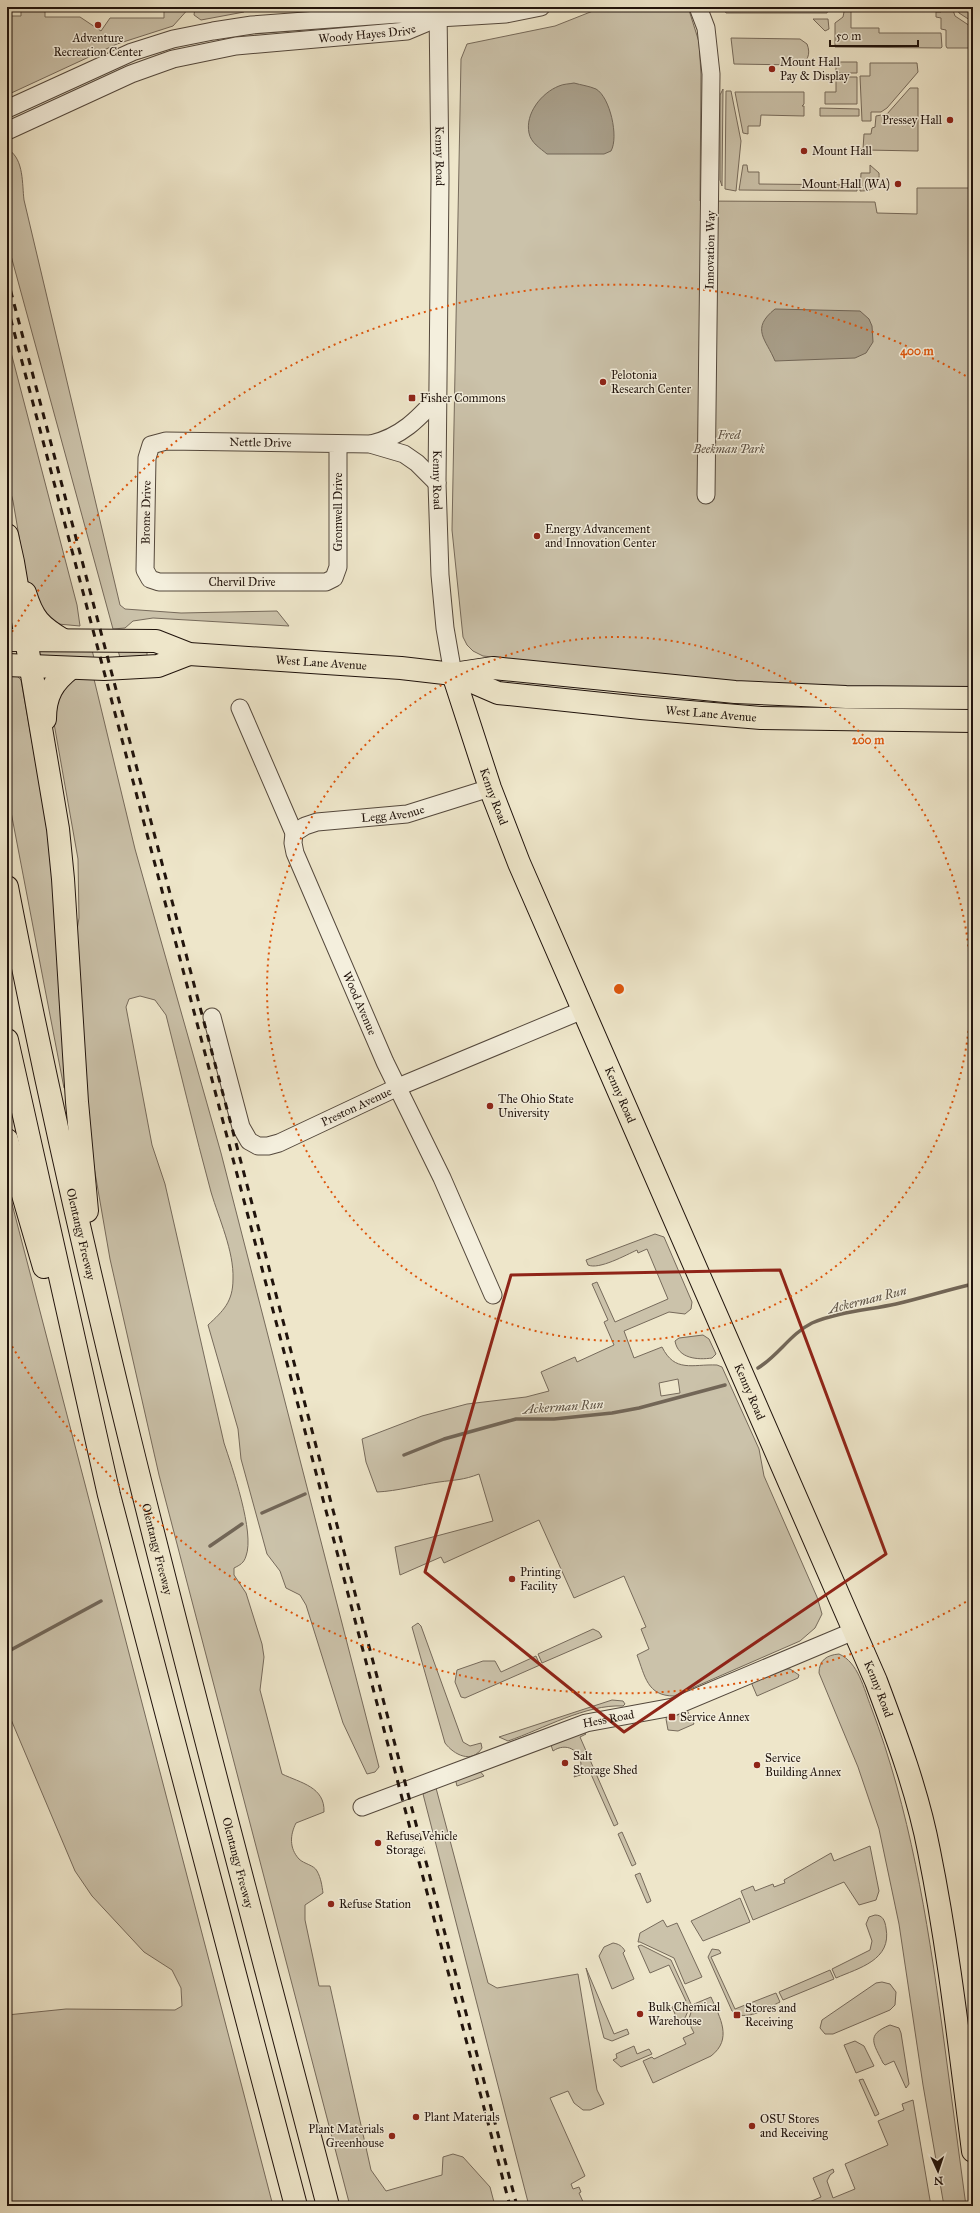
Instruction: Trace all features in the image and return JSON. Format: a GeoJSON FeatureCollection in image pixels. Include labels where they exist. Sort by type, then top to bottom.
{"type":"FeatureCollection","features":[{"type":"Feature","properties":{"kind":"main road"},"geometry":{"type":"LineString","coordinates":[[7,535],[13,562],[31,612],[46,630],[63,640]]}},
{"type":"Feature","properties":{"kind":"main road"},"geometry":{"type":"LineString","coordinates":[[13,562],[16,640],[29,666],[45,750],[63,879],[77,1102],[95,1300]]}},
{"type":"Feature","properties":{"kind":"main road","name":"West Lane Avenue"},"geometry":{"type":"LineString","coordinates":[[16,640],[156,641],[189,654],[401,668],[453,674],[493,668],[735,692],[846,697],[973,698]]}},
{"type":"Feature","properties":{"kind":"main road","name":"West Lane Avenue"},"geometry":{"type":"LineString","coordinates":[[7,665],[104,669],[158,666],[189,654]]}},
{"type":"Feature","properties":{"kind":"main road"},"geometry":{"type":"LineString","coordinates":[[45,750],[47,698],[50,688],[57,679],[71,668]]}},
{"type":"Feature","properties":{"kind":"main road","name":"West Lane Avenue"},"geometry":{"type":"LineString","coordinates":[[453,674],[498,692],[649,708],[761,718],[973,721]]}},
{"type":"Feature","properties":{"kind":"main road","name":"Kenny Road"},"geometry":{"type":"LineString","coordinates":[[453,674],[490,788],[518,863],[854,1631],[896,1732],[914,1787],[929,1850],[957,2029],[973,2151]]}},
{"type":"Feature","properties":{"kind":"main road","name":"Olentangy Freeway"},"geometry":{"type":"LineString","coordinates":[[7,887],[95,1300],[166,1586],[328,2206]]}},
{"type":"Feature","properties":{"kind":"main road"},"geometry":{"type":"LineString","coordinates":[[7,1040],[109,1495]]}},
{"type":"Feature","properties":{"kind":"main road"},"geometry":{"type":"LineString","coordinates":[[7,1140],[109,1495],[296,2206]]}},
{"type":"Feature","properties":{"kind":"street"},"geometry":{"type":"LineString","coordinates":[[438,13],[506,14],[541,7]]}},
{"type":"Feature","properties":{"kind":"street","name":"Innovation Way"},"geometry":{"type":"LineString","coordinates":[[698,7],[706,28],[711,74],[706,495]]}},
{"type":"Feature","properties":{"kind":"street","name":"Woody Hayes Drive"},"geometry":{"type":"LineString","coordinates":[[7,109],[132,52],[173,39],[252,25],[398,14],[438,13]]}},
{"type":"Feature","properties":{"kind":"street","name":"Woody Hayes Drive"},"geometry":{"type":"LineString","coordinates":[[7,131],[131,74],[179,58],[236,46],[407,31],[438,13]]}},
{"type":"Feature","properties":{"kind":"street","name":"Kenny Road"},"geometry":{"type":"LineString","coordinates":[[438,13],[440,178],[437,483],[440,575],[453,674]]}},
{"type":"Feature","properties":{"kind":"street","name":"Nettle Drive"},"geometry":{"type":"LineString","coordinates":[[370,444],[401,433],[414,423],[438,397]]}},
{"type":"Feature","properties":{"kind":"street","name":"Nettle Drive"},"geometry":{"type":"LineString","coordinates":[[151,445],[166,441],[370,444],[404,454],[417,463],[437,483]]}},
{"type":"Feature","properties":{"kind":"street","name":"Gromwell Drive"},"geometry":{"type":"LineString","coordinates":[[334,578],[338,567],[338,444]]}},
{"type":"Feature","properties":{"kind":"street","name":"Brome Drive"},"geometry":{"type":"LineString","coordinates":[[150,579],[145,570],[147,458],[151,445]]}},
{"type":"Feature","properties":{"kind":"street","name":"Chervil Drive"},"geometry":{"type":"LineString","coordinates":[[150,579],[159,582],[326,582],[334,578]]}},
{"type":"Feature","properties":{"kind":"street","name":"Wood Avenue"},"geometry":{"type":"LineString","coordinates":[[240,708],[294,834],[293,843],[295,853],[398,1086],[442,1178],[493,1295]]}},
{"type":"Feature","properties":{"kind":"street","name":"Legg Avenue"},"geometry":{"type":"LineString","coordinates":[[294,834],[305,826],[317,822],[407,814],[490,788]]}},
{"type":"Feature","properties":{"kind":"street","name":"Preston Avenue"},"geometry":{"type":"LineString","coordinates":[[212,1017],[226,1065],[241,1127],[249,1141],[258,1146],[268,1146],[280,1143],[398,1086],[583,1010]]}},
{"type":"Feature","properties":{"kind":"street","name":"Hess Road"},"geometry":{"type":"LineString","coordinates":[[362,1807],[586,1723],[673,1707],[854,1631]]}},
{"type":"Feature","properties":{"kind":"highlighted area"},"geometry":{"type":"Polygon","coordinates":[[[780,1270],[886,1554],[624,1732],[425,1572],[511,1275],[780,1270]]]}},
{"type":"Feature","properties":{"kind":"green space"},"geometry":{"type":"Polygon","coordinates":[[[21,7],[45,7],[45,17],[80,17],[101,31],[110,18],[164,18],[164,9],[190,7],[173,26],[117,44],[7,95],[7,16],[21,16],[21,7]]]}},
{"type":"Feature","properties":{"kind":"green space"},"geometry":{"type":"Polygon","coordinates":[[[195,7],[245,7],[244,12],[201,20],[194,15],[195,7]]]}},
{"type":"Feature","properties":{"kind":"green space","name":"Fred Beekman Park"},"geometry":{"type":"Polygon","coordinates":[[[603,7],[688,7],[699,42],[701,74],[700,201],[875,202],[877,213],[917,214],[917,188],[973,188],[973,689],[757,685],[483,656],[473,651],[467,645],[463,637],[452,530],[461,59],[467,44],[555,26],[603,7]]]}},
{"type":"Feature","properties":{"kind":"green space"},"geometry":{"type":"Polygon","coordinates":[[[723,7],[829,7],[827,13],[726,13],[723,7]]]}},
{"type":"Feature","properties":{"kind":"green space"},"geometry":{"type":"Polygon","coordinates":[[[845,7],[851,7],[851,28],[879,28],[879,33],[941,33],[942,47],[835,47],[835,23],[843,17],[845,7]]]}},
{"type":"Feature","properties":{"kind":"green space"},"geometry":{"type":"Polygon","coordinates":[[[941,7],[952,7],[955,16],[973,28],[972,48],[947,48],[946,30],[941,29],[941,18],[936,17],[936,12],[941,12],[941,7]]]}},
{"type":"Feature","properties":{"kind":"green space"},"geometry":{"type":"Polygon","coordinates":[[[957,7],[973,7],[973,22],[959,13],[957,7]]]}},
{"type":"Feature","properties":{"kind":"green space"},"geometry":{"type":"Polygon","coordinates":[[[813,19],[828,19],[829,29],[825,31],[813,19]]]}},
{"type":"Feature","properties":{"kind":"green space"},"geometry":{"type":"Polygon","coordinates":[[[731,38],[800,39],[807,44],[809,54],[804,62],[798,65],[734,64],[731,38]]]}},
{"type":"Feature","properties":{"kind":"green space"},"geometry":{"type":"Polygon","coordinates":[[[836,62],[857,62],[857,73],[836,73],[836,62]]]}},
{"type":"Feature","properties":{"kind":"green space"},"geometry":{"type":"Polygon","coordinates":[[[870,63],[917,63],[918,72],[887,108],[881,112],[871,112],[871,121],[862,121],[860,76],[870,76],[870,63]]]}},
{"type":"Feature","properties":{"kind":"green space"},"geometry":{"type":"Polygon","coordinates":[[[836,77],[857,77],[857,104],[825,104],[825,92],[836,92],[836,77]]]}},
{"type":"Feature","properties":{"kind":"green space"},"geometry":{"type":"Polygon","coordinates":[[[910,88],[918,88],[918,151],[866,150],[865,153],[858,153],[858,149],[863,149],[864,134],[871,134],[872,128],[875,127],[876,116],[887,114],[910,88]]]}},
{"type":"Feature","properties":{"kind":"green space"},"geometry":{"type":"Polygon","coordinates":[[[723,89],[722,186],[720,180],[720,95],[723,89]]]}},
{"type":"Feature","properties":{"kind":"green space"},"geometry":{"type":"Polygon","coordinates":[[[726,91],[731,91],[741,141],[736,191],[725,189],[726,91]]]}},
{"type":"Feature","properties":{"kind":"green space"},"geometry":{"type":"Polygon","coordinates":[[[735,92],[804,92],[804,104],[802,106],[804,106],[804,116],[761,115],[760,126],[748,126],[748,134],[743,133],[735,92]]]}},
{"type":"Feature","properties":{"kind":"green space"},"geometry":{"type":"Polygon","coordinates":[[[820,108],[859,109],[859,116],[820,116],[820,108]]]}},
{"type":"Feature","properties":{"kind":"green space"},"geometry":{"type":"Polygon","coordinates":[[[9,150],[14,154],[20,166],[24,200],[120,605],[125,609],[181,613],[277,611],[289,626],[153,618],[133,621],[125,628],[113,629],[7,241],[7,151],[9,150]]]}},
{"type":"Feature","properties":{"kind":"green space"},"geometry":{"type":"Polygon","coordinates":[[[743,165],[747,165],[748,172],[759,172],[759,184],[857,185],[857,191],[739,190],[743,165]]]}},
{"type":"Feature","properties":{"kind":"green space"},"geometry":{"type":"Polygon","coordinates":[[[870,165],[879,173],[877,185],[872,189],[860,191],[861,173],[870,173],[870,165]]]}},
{"type":"Feature","properties":{"kind":"green space"},"geometry":{"type":"Polygon","coordinates":[[[7,337],[77,605],[80,626],[58,624],[30,601],[13,501],[7,479],[7,337]]]}},
{"type":"Feature","properties":{"kind":"green space"},"geometry":{"type":"Polygon","coordinates":[[[32,650],[92,650],[94,658],[36,657],[32,650]]]}},
{"type":"Feature","properties":{"kind":"green space"},"geometry":{"type":"Polygon","coordinates":[[[118,650],[147,651],[147,658],[120,658],[118,650]]]}},
{"type":"Feature","properties":{"kind":"green space"},"geometry":{"type":"Polygon","coordinates":[[[7,674],[16,675],[21,680],[50,842],[70,1087],[64,1088],[7,791],[7,674]]]}},
{"type":"Feature","properties":{"kind":"green space"},"geometry":{"type":"Polygon","coordinates":[[[93,675],[135,849],[221,1153],[379,1767],[375,1772],[367,1774],[343,1723],[306,1605],[300,1595],[286,1588],[280,1571],[267,1554],[241,1459],[238,1429],[208,1325],[223,1310],[229,1300],[233,1287],[233,1268],[229,1246],[211,1192],[166,1015],[155,1000],[140,996],[129,999],[126,1007],[152,1145],[165,1184],[224,1443],[237,1483],[245,1516],[248,1546],[246,1556],[242,1564],[234,1568],[234,1575],[246,1593],[262,1644],[264,1657],[260,1690],[282,1774],[304,1783],[316,1791],[321,1797],[323,1804],[324,1812],[296,1823],[292,1837],[292,1846],[296,1855],[301,1861],[316,1869],[322,1885],[323,1893],[305,1905],[305,1920],[319,1986],[330,1986],[371,2170],[386,2191],[442,2175],[443,2157],[453,2154],[463,2157],[490,2187],[495,2206],[350,2206],[159,1475],[110,1259],[89,1138],[76,936],[79,918],[78,859],[52,712],[69,678],[93,675]]]}},
{"type":"Feature","properties":{"kind":"green space"},"geometry":{"type":"Polygon","coordinates":[[[7,1177],[11,1200],[273,2206],[7,2206],[7,2015],[66,2009],[175,2010],[182,2006],[181,1988],[172,1970],[144,1952],[92,1896],[75,1871],[7,1710],[7,1177]]]}},
{"type":"Feature","properties":{"kind":"green space"},"geometry":{"type":"Polygon","coordinates":[[[655,1234],[664,1237],[692,1302],[691,1309],[685,1314],[669,1312],[624,1331],[634,1358],[662,1347],[673,1361],[679,1364],[692,1366],[717,1365],[722,1367],[759,1449],[764,1476],[817,1597],[822,1614],[815,1628],[800,1641],[674,1696],[658,1693],[648,1683],[645,1677],[637,1655],[649,1649],[641,1629],[646,1627],[624,1576],[574,1598],[539,1520],[444,1563],[441,1557],[400,1575],[395,1547],[493,1521],[479,1474],[459,1480],[377,1492],[366,1462],[362,1439],[422,1416],[467,1404],[526,1397],[549,1391],[541,1372],[575,1357],[577,1362],[614,1345],[604,1322],[608,1320],[592,1284],[597,1282],[615,1322],[668,1299],[647,1249],[638,1253],[637,1250],[605,1264],[593,1266],[588,1265],[586,1260],[655,1234]],[[678,1379],[659,1383],[661,1396],[680,1393],[678,1379]]]}},
{"type":"Feature","properties":{"kind":"green space"},"geometry":{"type":"Polygon","coordinates":[[[703,1335],[709,1339],[716,1354],[712,1358],[701,1359],[684,1355],[680,1352],[675,1341],[679,1338],[703,1335]]]}},
{"type":"Feature","properties":{"kind":"green space"},"geometry":{"type":"Polygon","coordinates":[[[418,1623],[421,1626],[463,1742],[470,1746],[481,1743],[482,1748],[473,1756],[468,1757],[458,1754],[445,1743],[412,1627],[418,1623]]]}},
{"type":"Feature","properties":{"kind":"green space"},"geometry":{"type":"Polygon","coordinates":[[[593,1629],[599,1632],[602,1637],[542,1663],[538,1654],[593,1629]]]}},
{"type":"Feature","properties":{"kind":"green space"},"geometry":{"type":"Polygon","coordinates":[[[839,1654],[851,1663],[863,1684],[885,1746],[907,1824],[916,1864],[930,1945],[966,2206],[944,2206],[923,2085],[899,1924],[879,1829],[858,1767],[819,1673],[820,1665],[824,1659],[839,1654]]]}},
{"type":"Feature","properties":{"kind":"green space"},"geometry":{"type":"Polygon","coordinates":[[[536,1656],[540,1665],[465,1698],[461,1697],[455,1682],[457,1670],[483,1661],[495,1661],[501,1672],[536,1656]]]}},
{"type":"Feature","properties":{"kind":"green space"},"geometry":{"type":"Polygon","coordinates":[[[778,1669],[790,1669],[799,1675],[798,1678],[757,1696],[751,1682],[778,1669]]]}},
{"type":"Feature","properties":{"kind":"green space"},"geometry":{"type":"Polygon","coordinates":[[[612,1700],[623,1701],[625,1704],[623,1706],[609,1706],[580,1713],[508,1741],[499,1737],[612,1700]]]}},
{"type":"Feature","properties":{"kind":"green space"},"geometry":{"type":"Polygon","coordinates":[[[686,1708],[694,1724],[678,1731],[668,1730],[666,1719],[668,1715],[686,1708]]]}},
{"type":"Feature","properties":{"kind":"green space"},"geometry":{"type":"Polygon","coordinates":[[[583,1732],[586,1734],[580,1737],[618,1824],[614,1826],[590,1772],[574,1777],[581,1764],[575,1751],[567,1747],[563,1747],[553,1751],[550,1742],[583,1732]]]}},
{"type":"Feature","properties":{"kind":"green space"},"geometry":{"type":"Polygon","coordinates":[[[478,1769],[484,1776],[457,1786],[455,1778],[478,1769]]]}},
{"type":"Feature","properties":{"kind":"green space"},"geometry":{"type":"Polygon","coordinates":[[[436,1788],[488,1983],[497,1988],[578,1974],[597,2090],[604,2104],[590,2110],[583,2110],[574,2103],[568,2091],[550,2098],[585,2176],[571,2184],[573,2189],[579,2187],[581,2192],[579,2193],[585,2206],[529,2206],[423,1794],[436,1788]]]}},
{"type":"Feature","properties":{"kind":"green space"},"geometry":{"type":"Polygon","coordinates":[[[622,1832],[636,1864],[632,1866],[618,1834],[622,1832]]]}},
{"type":"Feature","properties":{"kind":"green space"},"geometry":{"type":"Polygon","coordinates":[[[870,1846],[879,1891],[876,1900],[859,1905],[844,1882],[753,1920],[741,1891],[753,1886],[755,1891],[773,1884],[774,1887],[785,1883],[784,1880],[831,1853],[834,1861],[870,1846]]]}},
{"type":"Feature","properties":{"kind":"green space"},"geometry":{"type":"Polygon","coordinates":[[[640,1873],[651,1901],[647,1903],[635,1875],[640,1873]]]}},
{"type":"Feature","properties":{"kind":"green space"},"geometry":{"type":"Polygon","coordinates":[[[740,1898],[750,1922],[703,1941],[691,1921],[740,1898]]]}},
{"type":"Feature","properties":{"kind":"green space"},"geometry":{"type":"Polygon","coordinates":[[[875,1915],[882,1917],[885,1923],[887,1939],[884,1948],[879,1955],[864,1966],[836,1978],[832,1969],[870,1950],[872,1941],[866,1924],[869,1917],[875,1915]]]}},
{"type":"Feature","properties":{"kind":"green space"},"geometry":{"type":"Polygon","coordinates":[[[663,1920],[667,1927],[677,1923],[702,1977],[685,1984],[674,1958],[638,1942],[640,1933],[663,1920]]]}},
{"type":"Feature","properties":{"kind":"green space"},"geometry":{"type":"Polygon","coordinates":[[[613,1943],[623,1948],[625,1951],[623,1953],[634,1979],[612,1989],[599,1956],[604,1947],[613,1943]]]}},
{"type":"Feature","properties":{"kind":"green space"},"geometry":{"type":"Polygon","coordinates":[[[641,1945],[671,1960],[691,2004],[685,2018],[678,2021],[672,2007],[686,2001],[669,1965],[650,1973],[638,1946],[641,1945]]]}},
{"type":"Feature","properties":{"kind":"green space"},"geometry":{"type":"Polygon","coordinates":[[[712,1949],[719,1950],[721,1953],[711,1957],[735,2009],[776,1993],[780,2002],[763,2011],[749,2015],[743,2016],[732,2011],[708,1957],[712,1949]]]}},
{"type":"Feature","properties":{"kind":"green space"},"geometry":{"type":"Polygon","coordinates":[[[586,1968],[614,2034],[627,2029],[629,2034],[612,2041],[604,2038],[586,1968]]]}},
{"type":"Feature","properties":{"kind":"green space"},"geometry":{"type":"Polygon","coordinates":[[[830,1970],[834,1979],[783,2000],[779,1992],[830,1970]]]}},
{"type":"Feature","properties":{"kind":"green space"},"geometry":{"type":"Polygon","coordinates":[[[882,1982],[890,1984],[896,1992],[895,2005],[890,2010],[833,2034],[825,2034],[820,2028],[822,2020],[876,1983],[882,1982]]]}},
{"type":"Feature","properties":{"kind":"green space"},"geometry":{"type":"Polygon","coordinates":[[[711,1997],[723,2028],[722,2043],[718,2049],[711,2056],[653,2083],[643,2061],[652,2057],[654,2059],[686,2044],[683,2038],[694,2033],[688,2021],[694,2004],[711,1997]]]}},
{"type":"Feature","properties":{"kind":"green space"},"geometry":{"type":"Polygon","coordinates":[[[890,2025],[899,2028],[901,2033],[909,2084],[906,2088],[894,2061],[885,2065],[875,2045],[874,2036],[877,2032],[890,2025]]]}},
{"type":"Feature","properties":{"kind":"green space"},"geometry":{"type":"Polygon","coordinates":[[[855,2041],[864,2046],[874,2066],[856,2073],[844,2045],[855,2041]]]}},
{"type":"Feature","properties":{"kind":"green space"},"geometry":{"type":"Polygon","coordinates":[[[634,2046],[637,2054],[649,2049],[652,2054],[621,2067],[613,2060],[617,2058],[616,2054],[634,2046]]]}},
{"type":"Feature","properties":{"kind":"green space"},"geometry":{"type":"Polygon","coordinates":[[[863,2079],[879,2114],[875,2116],[859,2080],[863,2079]]]}},
{"type":"Feature","properties":{"kind":"green space"},"geometry":{"type":"Polygon","coordinates":[[[913,2100],[931,2206],[800,2206],[821,2197],[813,2178],[833,2169],[834,2172],[830,2175],[827,2181],[833,2198],[855,2189],[845,2164],[888,2145],[878,2121],[904,2110],[902,2104],[913,2100]]]}},
{"type":"Feature","properties":{"kind":"shaded area"},"geometry":{"type":"Polygon","coordinates":[[[574,83],[596,89],[601,93],[605,100],[612,118],[614,137],[611,151],[604,154],[547,154],[536,145],[530,137],[528,126],[529,119],[536,105],[552,89],[562,85],[574,83]]]}},
{"type":"Feature","properties":{"kind":"shaded area"},"geometry":{"type":"Polygon","coordinates":[[[775,309],[860,311],[869,319],[872,326],[873,342],[866,353],[855,358],[775,361],[764,340],[762,328],[763,322],[767,316],[775,309]]]}},
{"type":"Feature","properties":{"kind":"waterway","name":"Ackerman Run"},"geometry":{"type":"LineString","coordinates":[[758,1368],[797,1333],[812,1323],[822,1319],[896,1304],[973,1284]]}},
{"type":"Feature","properties":{"kind":"waterway","name":"Ackerman Run"},"geometry":{"type":"LineString","coordinates":[[404,1455],[444,1439],[516,1419],[554,1419],[612,1413],[639,1408],[725,1385]]}},
{"type":"Feature","properties":{"kind":"waterway","name":"Ackerman Run"},"geometry":{"type":"LineString","coordinates":[[262,1513],[305,1494]]}},
{"type":"Feature","properties":{"kind":"waterway","name":"Ackerman Run"},"geometry":{"type":"LineString","coordinates":[[210,1546],[242,1524]]}},
{"type":"Feature","properties":{"kind":"waterway","name":"Ackerman Run"},"geometry":{"type":"LineString","coordinates":[[7,1652],[101,1601]]}},
{"type":"Feature","properties":{"kind":"railway"},"geometry":{"type":"LineString","coordinates":[[7,277],[517,2206]]}},
{"type":"Feature","properties":{"kind":"railway"},"geometry":{"type":"LineString","coordinates":[[7,305],[510,2206]]}},
{"type":"Feature","properties":{"kind":"place","name":"Adventure Recreation Center"},"geometry":{"type":"Point","coordinates":[98,25]}},
{"type":"Feature","properties":{"kind":"place","name":"Mount Hall Pay & Display"},"geometry":{"type":"Point","coordinates":[772,69]}},
{"type":"Feature","properties":{"kind":"place","name":"Pressey Hall"},"geometry":{"type":"Point","coordinates":[950,120]}},
{"type":"Feature","properties":{"kind":"place","name":"Mount Hall"},"geometry":{"type":"Point","coordinates":[804,151]}},
{"type":"Feature","properties":{"kind":"place","name":"Mount Hall (WA)"},"geometry":{"type":"Point","coordinates":[898,184]}},
{"type":"Feature","properties":{"kind":"place","name":"Pelotonia Research Center"},"geometry":{"type":"Point","coordinates":[603,382]}},
{"type":"Feature","properties":{"kind":"place","name":"Fisher Commons"},"geometry":{"type":"Point","coordinates":[412,398]}},
{"type":"Feature","properties":{"kind":"place","name":"Energy Advancement and Innovation Center"},"geometry":{"type":"Point","coordinates":[537,536]}},
{"type":"Feature","properties":{"kind":"place","name":"The Ohio State University"},"geometry":{"type":"Point","coordinates":[490,1106]}},
{"type":"Feature","properties":{"kind":"place","name":"Printing Facility"},"geometry":{"type":"Point","coordinates":[512,1579]}},
{"type":"Feature","properties":{"kind":"place","name":"Service Annex"},"geometry":{"type":"Point","coordinates":[672,1717]}},
{"type":"Feature","properties":{"kind":"place","name":"Salt Storage Shed"},"geometry":{"type":"Point","coordinates":[565,1763]}},
{"type":"Feature","properties":{"kind":"place","name":"Service Building Annex"},"geometry":{"type":"Point","coordinates":[757,1765]}},
{"type":"Feature","properties":{"kind":"place","name":"Refuse Vehicle Storage"},"geometry":{"type":"Point","coordinates":[378,1843]}},
{"type":"Feature","properties":{"kind":"place","name":"Refuse Station"},"geometry":{"type":"Point","coordinates":[331,1904]}},
{"type":"Feature","properties":{"kind":"place","name":"Bulk Chemical Warehouse"},"geometry":{"type":"Point","coordinates":[640,2014]}},
{"type":"Feature","properties":{"kind":"place","name":"Stores and Receiving"},"geometry":{"type":"Point","coordinates":[737,2015]}},
{"type":"Feature","properties":{"kind":"place","name":"Plant Materials"},"geometry":{"type":"Point","coordinates":[416,2117]}},
{"type":"Feature","properties":{"kind":"place","name":"OSU Stores and Receiving"},"geometry":{"type":"Point","coordinates":[752,2126]}},
{"type":"Feature","properties":{"kind":"place","name":"Plant Materials Greenhouse"},"geometry":{"type":"Point","coordinates":[392,2136]}}]}
